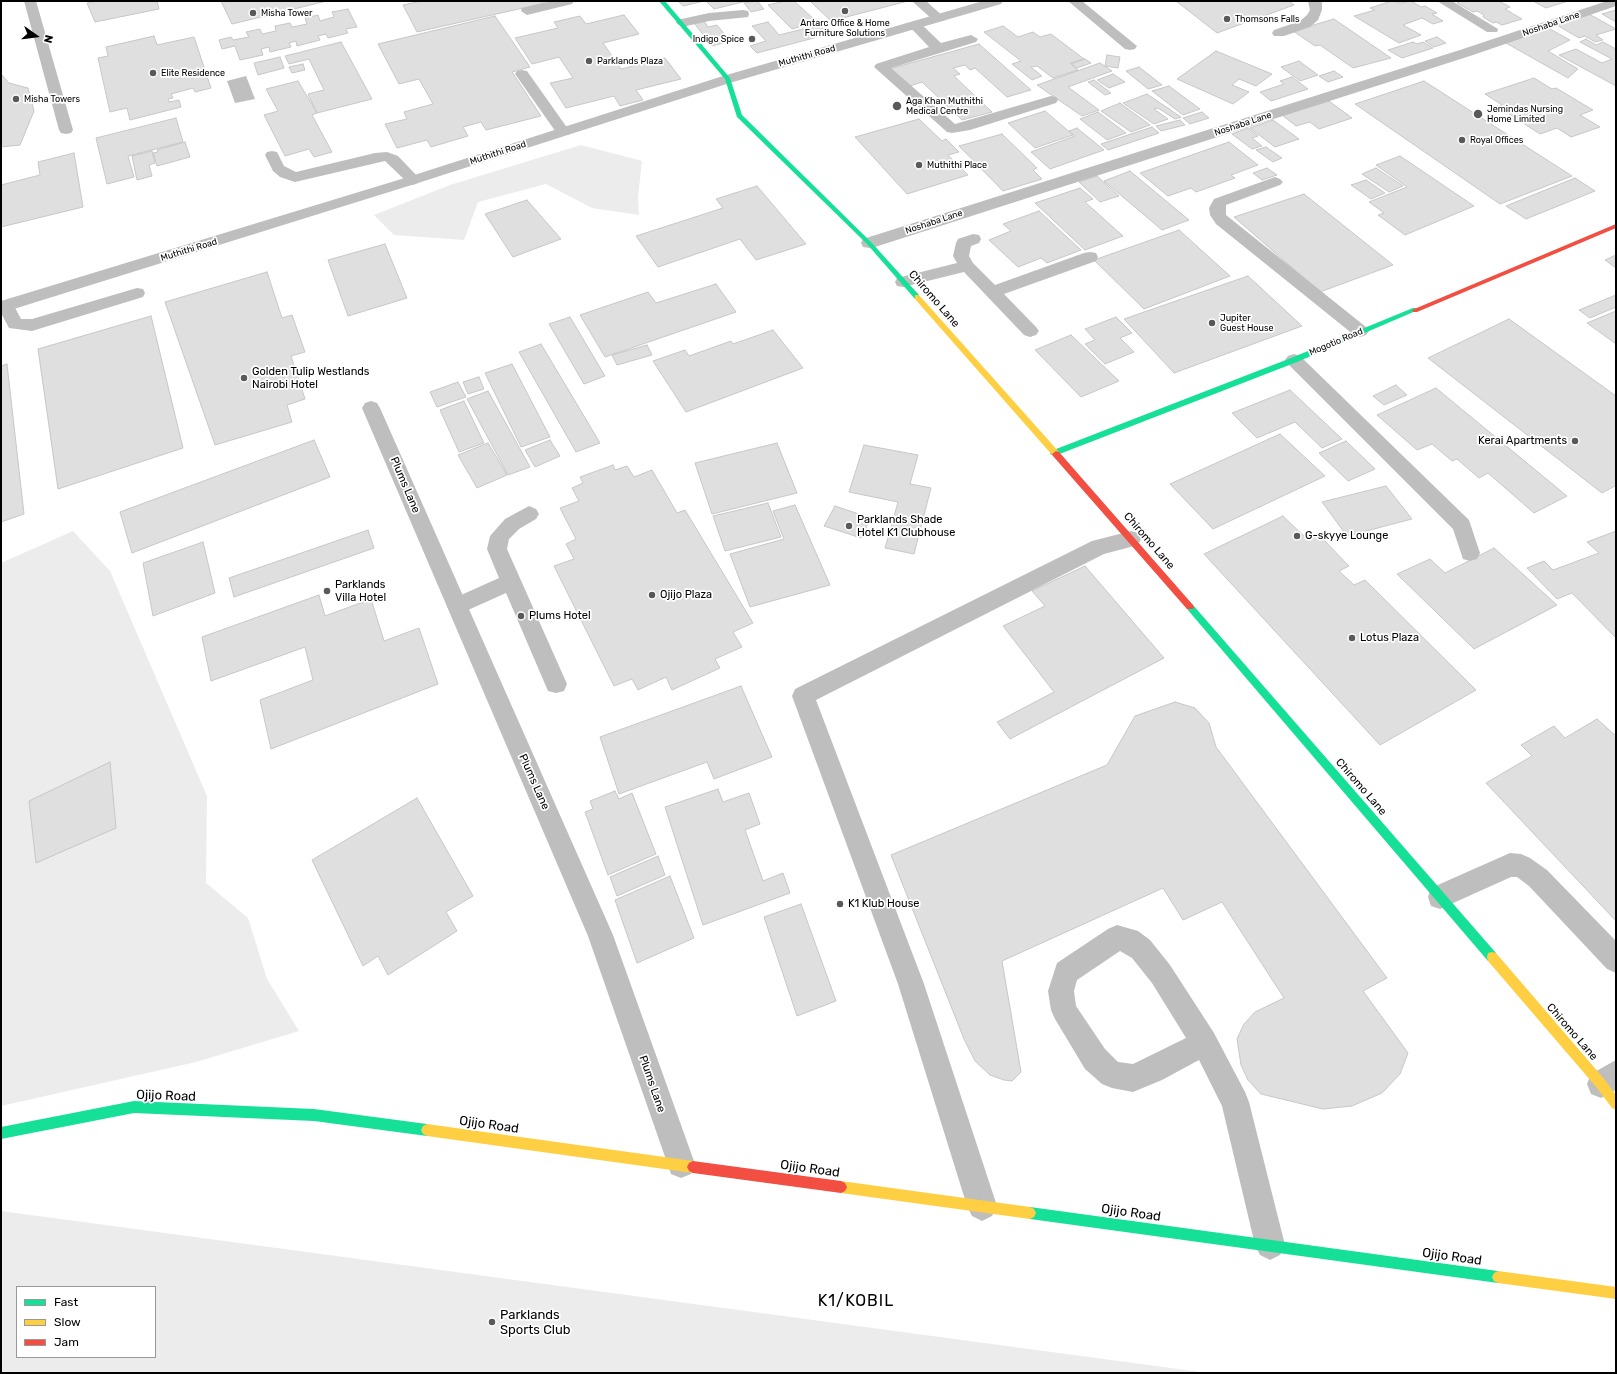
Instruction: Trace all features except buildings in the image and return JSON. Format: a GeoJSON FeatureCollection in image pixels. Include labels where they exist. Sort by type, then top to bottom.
{"type":"FeatureCollection","features":[{"type":"Feature","properties":{"kind":"street"},"geometry":{"type":"LineString","coordinates":[[30,1],[66,130]]}},
{"type":"Feature","properties":{"kind":"street"},"geometry":{"type":"LineString","coordinates":[[527,11],[568,1]]}},
{"type":"Feature","properties":{"kind":"street","name":"Chiromo Lane"},"geometry":{"type":"LineString","coordinates":[[662,1],[728,79],[739,116],[869,243],[1054,454],[1131,539],[1440,897],[1611,1087]]}},
{"type":"Feature","properties":{"kind":"street"},"geometry":{"type":"LineString","coordinates":[[918,1],[939,18]]}},
{"type":"Feature","properties":{"kind":"street","name":"Muthithi Road"},"geometry":{"type":"LineString","coordinates":[[4,306],[413,180],[728,79],[996,1]]}},
{"type":"Feature","properties":{"kind":"street"},"geometry":{"type":"LineString","coordinates":[[1074,1],[1130,46]]}},
{"type":"Feature","properties":{"kind":"street"},"geometry":{"type":"LineString","coordinates":[[1279,33],[1305,24],[1313,17],[1316,10],[1316,3],[1314,1]]}},
{"type":"Feature","properties":{"kind":"street"},"geometry":{"type":"LineString","coordinates":[[1443,1],[1492,29]]}},
{"type":"Feature","properties":{"kind":"street","name":"Noshaba Lane"},"geometry":{"type":"LineString","coordinates":[[869,243],[1468,52],[1616,2]]}},
{"type":"Feature","properties":{"kind":"street"},"geometry":{"type":"LineString","coordinates":[[682,23],[709,17],[743,14]]}},
{"type":"Feature","properties":{"kind":"street"},"geometry":{"type":"LineString","coordinates":[[914,25],[938,48]]}},
{"type":"Feature","properties":{"kind":"street"},"geometry":{"type":"LineString","coordinates":[[970,39],[881,67],[952,129],[965,127],[1051,100]]}},
{"type":"Feature","properties":{"kind":"street"},"geometry":{"type":"LineString","coordinates":[[522,74],[563,132]]}},
{"type":"Feature","properties":{"kind":"street"},"geometry":{"type":"LineString","coordinates":[[272,155],[278,168],[285,174],[295,177],[305,176],[375,157],[387,156],[393,159],[413,180]]}},
{"type":"Feature","properties":{"kind":"street"},"geometry":{"type":"LineString","coordinates":[[1275,182],[1219,202],[1217,208],[1218,215],[1222,221],[1360,331]]}},
{"type":"Feature","properties":{"kind":"street","name":"Mogotio Road"},"geometry":{"type":"LineString","coordinates":[[1054,454],[1294,360],[1360,331],[1616,226]]}},
{"type":"Feature","properties":{"kind":"street"},"geometry":{"type":"LineString","coordinates":[[973,239],[964,244],[961,256],[967,266],[1030,332]]}},
{"type":"Feature","properties":{"kind":"street"},"geometry":{"type":"LineString","coordinates":[[992,292],[1090,258]]}},
{"type":"Feature","properties":{"kind":"street"},"geometry":{"type":"LineString","coordinates":[[903,282],[967,266]]}},
{"type":"Feature","properties":{"kind":"street"},"geometry":{"type":"LineString","coordinates":[[4,306],[15,324],[32,325],[137,293]]}},
{"type":"Feature","properties":{"kind":"street"},"geometry":{"type":"LineString","coordinates":[[1294,360],[1462,526],[1470,553]]}},
{"type":"Feature","properties":{"kind":"street","name":"Plums Lane"},"geometry":{"type":"LineString","coordinates":[[371,408],[600,935],[681,1164]]}},
{"type":"Feature","properties":{"kind":"street"},"geometry":{"type":"LineString","coordinates":[[529,514],[512,524],[500,536],[496,549],[512,582],[556,684]]}},
{"type":"Feature","properties":{"kind":"street"},"geometry":{"type":"LineString","coordinates":[[982,1206],[912,984],[803,696],[1099,547],[1131,539]]}},
{"type":"Feature","properties":{"kind":"street"},"geometry":{"type":"LineString","coordinates":[[457,606],[512,582]]}},
{"type":"Feature","properties":{"kind":"street"},"geometry":{"type":"LineString","coordinates":[[1440,897],[1510,865],[1521,866],[1538,878],[1616,960]]}},
{"type":"Feature","properties":{"kind":"street"},"geometry":{"type":"LineString","coordinates":[[1204,1043],[1152,1070],[1133,1078],[1112,1074],[1095,1058],[1064,1010],[1061,991],[1066,972],[1117,938],[1129,940],[1140,949],[1161,974],[1204,1043],[1236,1102],[1270,1245]]}},
{"type":"Feature","properties":{"kind":"street","name":"Ojijo Road"},"geometry":{"type":"LineString","coordinates":[[1,1134],[134,1106],[314,1115],[1616,1293]]}},
{"type":"Feature","properties":{"kind":"shaded area"},"geometry":{"type":"Polygon","coordinates":[[[246,76],[255,99],[235,103],[227,81],[246,76]]]}},
{"type":"Feature","properties":{"kind":"shaded area"},"geometry":{"type":"Polygon","coordinates":[[[581,145],[642,161],[638,197],[639,215],[592,208],[546,184],[478,202],[464,240],[394,235],[374,215],[450,185],[581,145]]]}},
{"type":"Feature","properties":{"kind":"shaded area"},"geometry":{"type":"Polygon","coordinates":[[[73,531],[110,571],[207,796],[206,883],[248,918],[267,979],[299,1031],[196,1062],[1,1106],[1,563],[73,531]]]}},
{"type":"Feature","properties":{"kind":"shaded area","name":"Parklands Sports Club"},"geometry":{"type":"Polygon","coordinates":[[[1,1211],[1208,1373],[1,1373],[1,1211]]]}},
{"type":"Feature","properties":{"kind":"traffic: fast"},"geometry":{"type":"LineString","coordinates":[[662,1],[728,79],[739,116],[869,243],[917,297]]}},
{"type":"Feature","properties":{"kind":"traffic: fast"},"geometry":{"type":"LineString","coordinates":[[1054,453],[1294,360],[1415,310]]}},
{"type":"Feature","properties":{"kind":"traffic: fast"},"geometry":{"type":"LineString","coordinates":[[1190,607],[1492,957]]}},
{"type":"Feature","properties":{"kind":"traffic: fast"},"geometry":{"type":"LineString","coordinates":[[1,1133],[134,1107],[314,1115],[427,1130]]}},
{"type":"Feature","properties":{"kind":"traffic: fast"},"geometry":{"type":"LineString","coordinates":[[1030,1213],[1498,1277]]}},
{"type":"Feature","properties":{"kind":"traffic: slow"},"geometry":{"type":"LineString","coordinates":[[917,297],[1056,454]]}},
{"type":"Feature","properties":{"kind":"traffic: slow"},"geometry":{"type":"LineString","coordinates":[[1492,957],[1601,1084],[1616,1104]]}},
{"type":"Feature","properties":{"kind":"traffic: slow"},"geometry":{"type":"LineString","coordinates":[[427,1130],[693,1167]]}},
{"type":"Feature","properties":{"kind":"traffic: slow"},"geometry":{"type":"LineString","coordinates":[[841,1187],[1030,1213]]}},
{"type":"Feature","properties":{"kind":"traffic: slow"},"geometry":{"type":"LineString","coordinates":[[1498,1277],[1616,1293]]}},
{"type":"Feature","properties":{"kind":"traffic: jam"},"geometry":{"type":"LineString","coordinates":[[1415,310],[1616,226]]}},
{"type":"Feature","properties":{"kind":"traffic: jam"},"geometry":{"type":"LineString","coordinates":[[1056,454],[1190,607]]}},
{"type":"Feature","properties":{"kind":"traffic: jam"},"geometry":{"type":"LineString","coordinates":[[693,1167],[841,1187]]}},
{"type":"Feature","properties":{"kind":"place","name":"Antarc Office & Home Furniture Solutions"},"geometry":{"type":"Point","coordinates":[845,11]}},
{"type":"Feature","properties":{"kind":"place","name":"Misha Tower"},"geometry":{"type":"Point","coordinates":[253,13]}},
{"type":"Feature","properties":{"kind":"place","name":"Thomsons Falls"},"geometry":{"type":"Point","coordinates":[1227,19]}},
{"type":"Feature","properties":{"kind":"place","name":"Indigo Spice"},"geometry":{"type":"Point","coordinates":[752,39]}},
{"type":"Feature","properties":{"kind":"place","name":"Parklands Plaza"},"geometry":{"type":"Point","coordinates":[589,61]}},
{"type":"Feature","properties":{"kind":"place","name":"Elite Residence"},"geometry":{"type":"Point","coordinates":[153,73]}},
{"type":"Feature","properties":{"kind":"place","name":"Misha Towers"},"geometry":{"type":"Point","coordinates":[16,99]}},
{"type":"Feature","properties":{"kind":"place","name":"Aga Khan Muthithi Medical Centre"},"geometry":{"type":"Point","coordinates":[897,106]}},
{"type":"Feature","properties":{"kind":"place","name":"Jemindas Nursing Home Limited"},"geometry":{"type":"Point","coordinates":[1478,114]}},
{"type":"Feature","properties":{"kind":"place","name":"Royal Offices"},"geometry":{"type":"Point","coordinates":[1462,140]}},
{"type":"Feature","properties":{"kind":"place","name":"Muthithi Place"},"geometry":{"type":"Point","coordinates":[919,165]}},
{"type":"Feature","properties":{"kind":"place","name":"Jupiter Guest House"},"geometry":{"type":"Point","coordinates":[1212,323]}},
{"type":"Feature","properties":{"kind":"place","name":"Golden Tulip Westlands Nairobi Hotel"},"geometry":{"type":"Point","coordinates":[244,378]}},
{"type":"Feature","properties":{"kind":"place","name":"Kerai Apartments"},"geometry":{"type":"Point","coordinates":[1575,441]}},
{"type":"Feature","properties":{"kind":"place","name":"Parklands Shade Hotel K1 Clubhouse"},"geometry":{"type":"Point","coordinates":[849,526]}},
{"type":"Feature","properties":{"kind":"place","name":"G-skyye Lounge"},"geometry":{"type":"Point","coordinates":[1297,536]}},
{"type":"Feature","properties":{"kind":"place","name":"Parklands Villa Hotel"},"geometry":{"type":"Point","coordinates":[327,591]}},
{"type":"Feature","properties":{"kind":"place","name":"Ojijo Plaza"},"geometry":{"type":"Point","coordinates":[652,595]}},
{"type":"Feature","properties":{"kind":"place","name":"Plums Hotel"},"geometry":{"type":"Point","coordinates":[521,616]}},
{"type":"Feature","properties":{"kind":"place","name":"Lotus Plaza"},"geometry":{"type":"Point","coordinates":[1352,638]}},
{"type":"Feature","properties":{"kind":"place","name":"K1 Klub House"},"geometry":{"type":"Point","coordinates":[840,904]}},
{"type":"Feature","properties":{"kind":"place","name":"Parklands Sports Club"},"geometry":{"type":"Point","coordinates":[492,1322]}},
{"type":"Feature","properties":{"kind":"district","name":"K1/KOBIL"},"geometry":{"type":"Point","coordinates":[856,1301]}}]}
